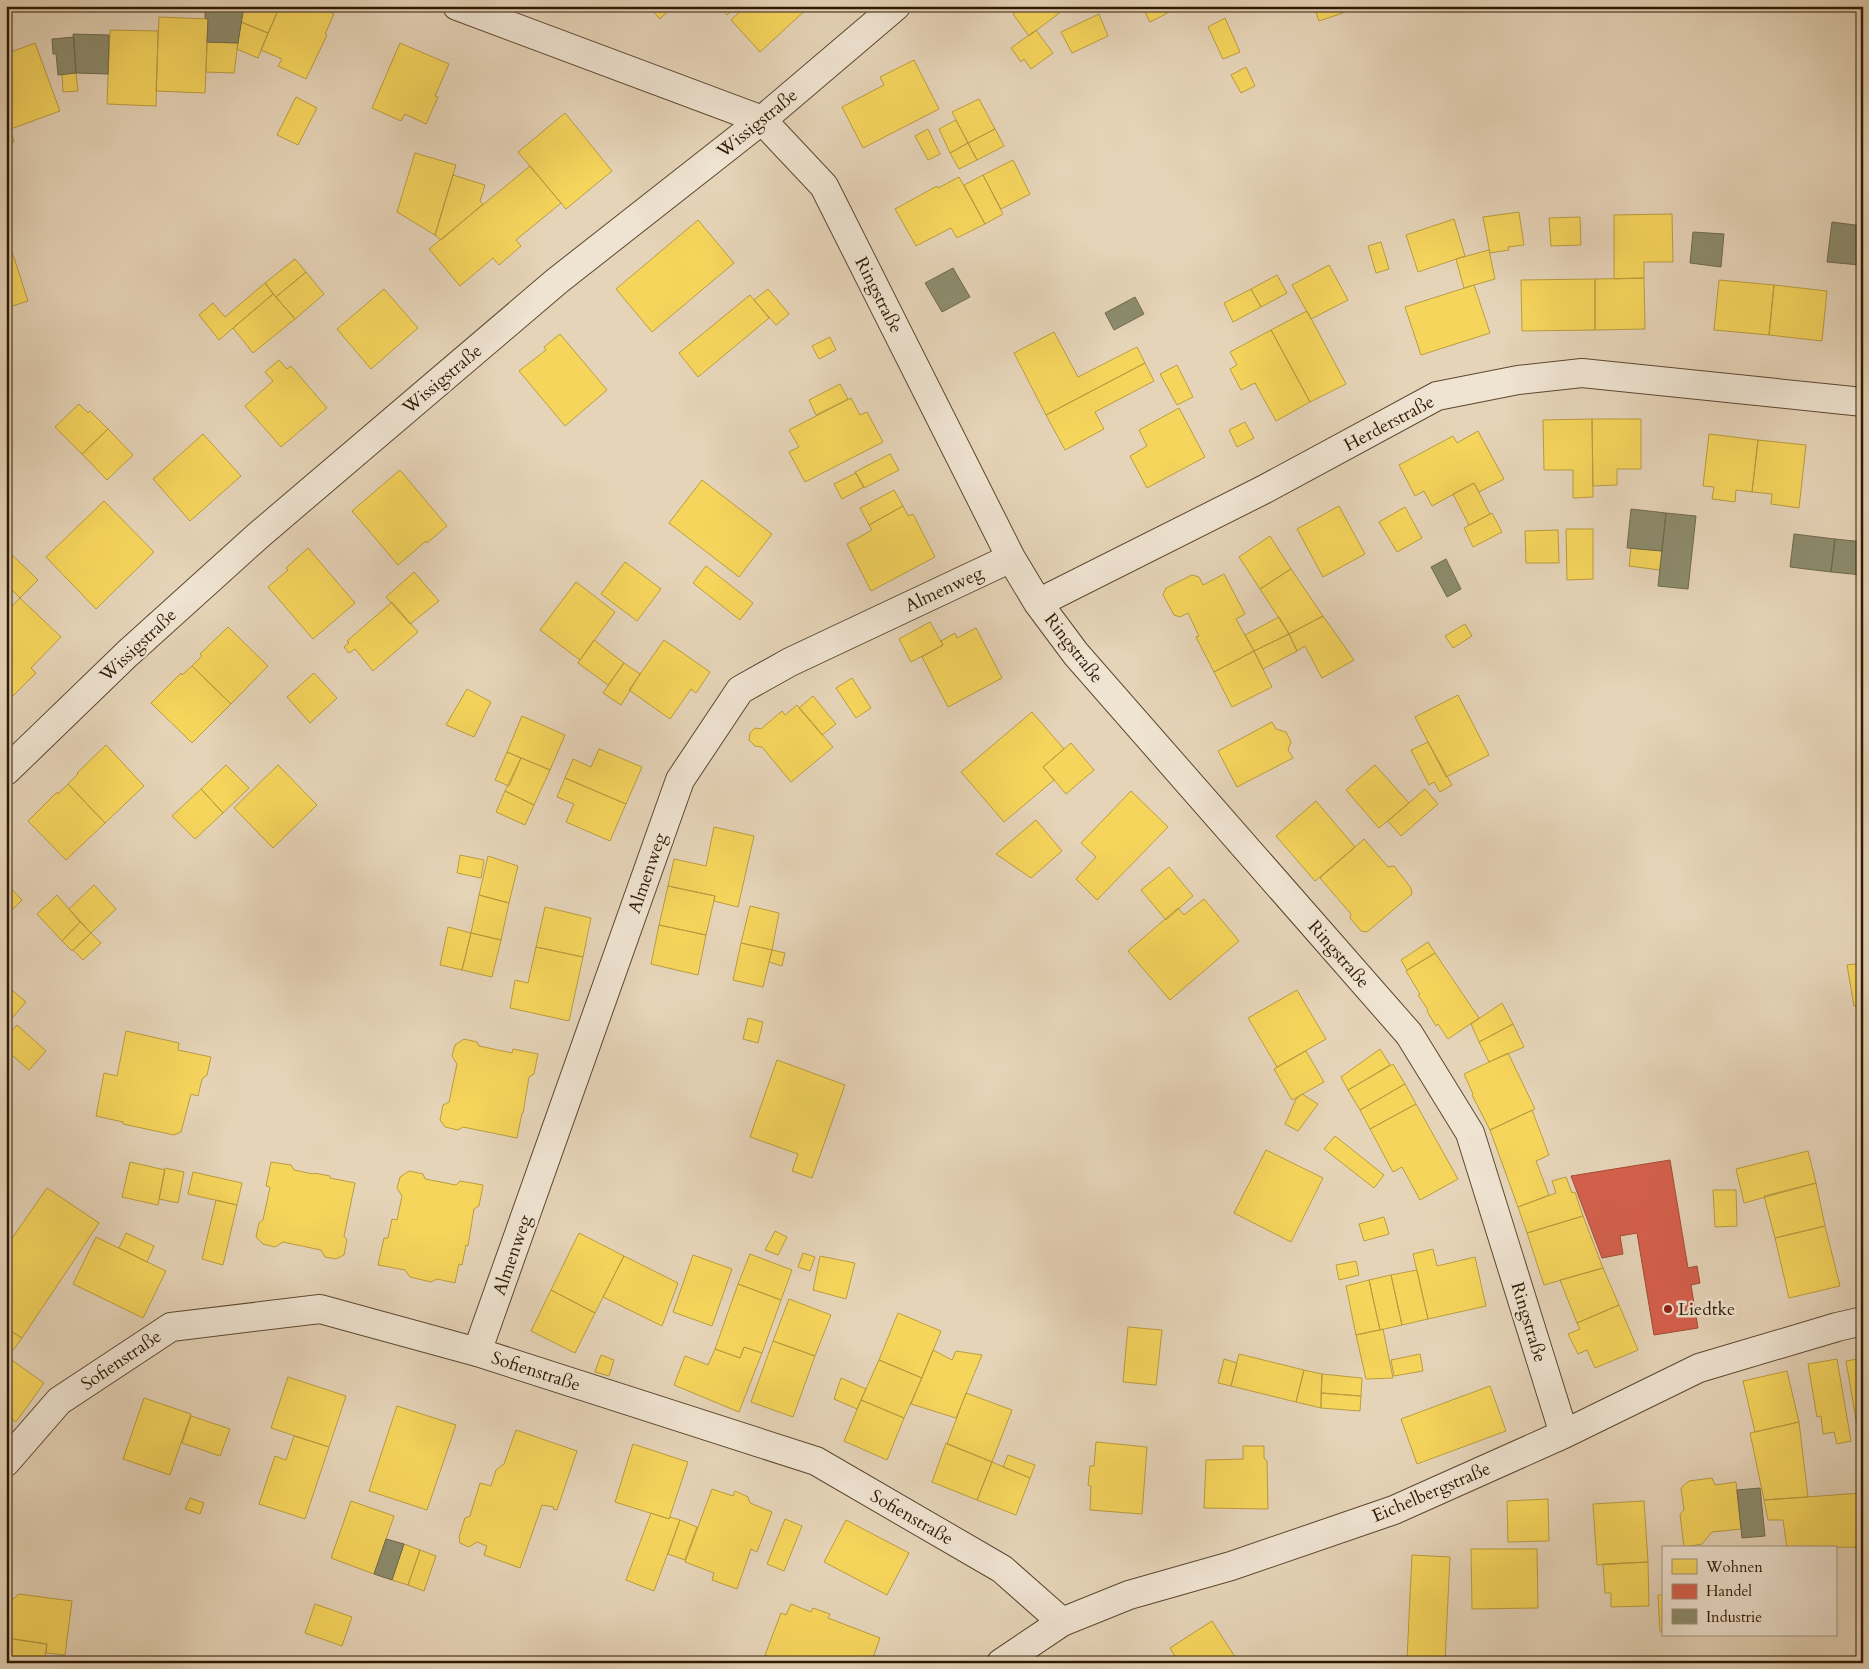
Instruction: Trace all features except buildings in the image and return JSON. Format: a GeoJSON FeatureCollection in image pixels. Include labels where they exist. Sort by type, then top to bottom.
{"type":"FeatureCollection","features":[{"type":"Feature","properties":{"kind":"street","name":"Ringstraße"},"geometry":{"type":"LineString","coordinates":[[457,6],[762,120],[824,186],[1011,558],[1038,602],[1076,654],[1409,1034],[1470,1133],[1564,1434]]}},
{"type":"Feature","properties":{"kind":"street","name":"Wissigstraße"},"geometry":{"type":"LineString","coordinates":[[6,771],[127,654],[260,534],[557,282],[762,120],[896,6]]}},
{"type":"Feature","properties":{"kind":"street","name":"Herderstraße"},"geometry":{"type":"LineString","coordinates":[[1038,602],[1263,490],[1437,396],[1518,380],[1582,373],[1863,402]]}},
{"type":"Feature","properties":{"kind":"street","name":"Almenweg"},"geometry":{"type":"LineString","coordinates":[[478,1352],[680,780],[740,690],[790,662],[1011,558]]}},
{"type":"Feature","properties":{"kind":"street","name":"Sofienstraße"},"geometry":{"type":"LineString","coordinates":[[6,1462],[59,1401],[171,1327],[320,1309],[478,1352],[816,1461],[1002,1569],[1062,1622]]}},
{"type":"Feature","properties":{"kind":"street","name":"Eichelbergstraße"},"geometry":{"type":"LineString","coordinates":[[1001,1663],[1062,1622],[1129,1594],[1230,1566],[1394,1510],[1564,1434],[1699,1368],[1863,1321]]}},
{"type":"Feature","properties":{"kind":"place","name":"Liedtke"},"geometry":{"type":"Point","coordinates":[1668,1309]}}]}
